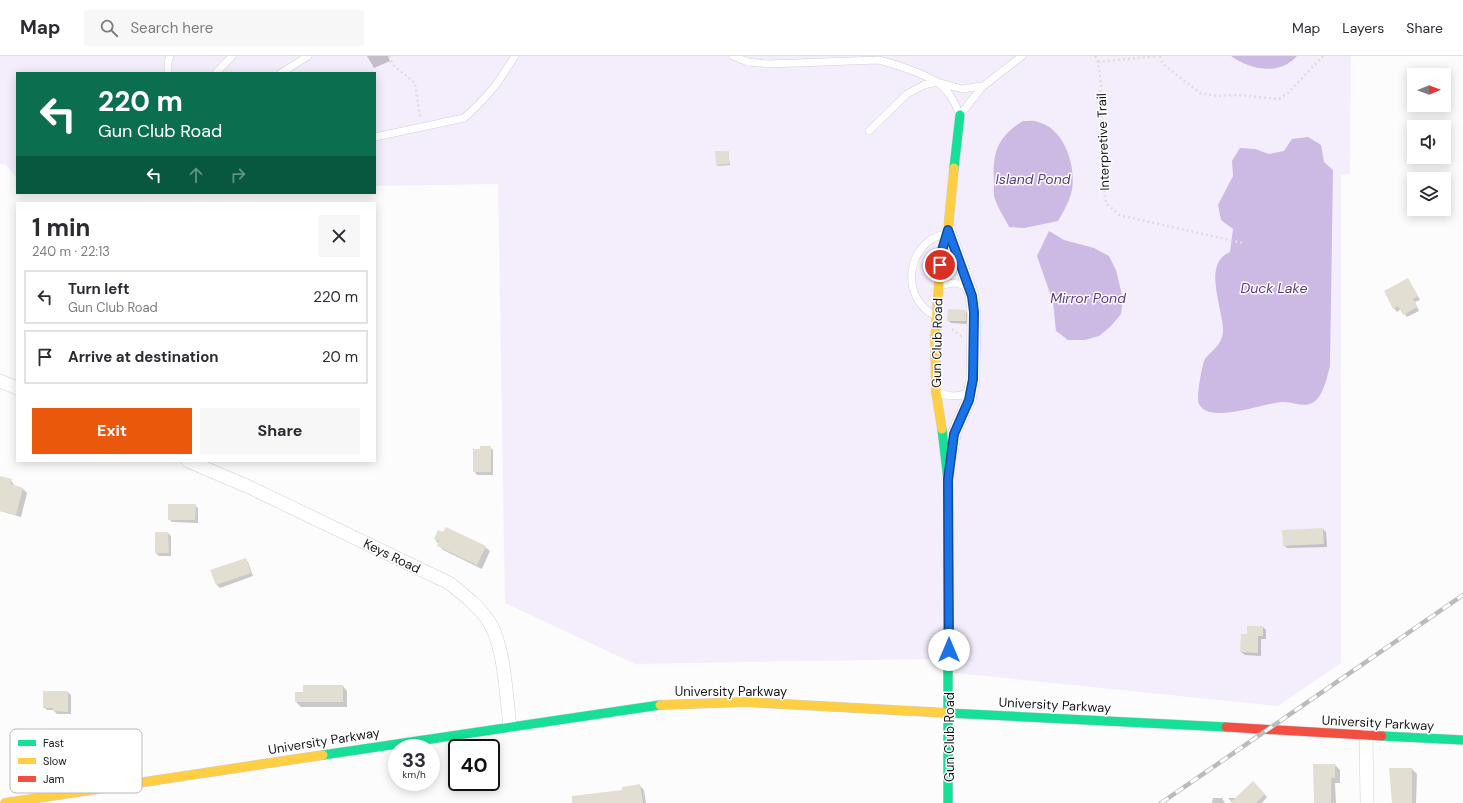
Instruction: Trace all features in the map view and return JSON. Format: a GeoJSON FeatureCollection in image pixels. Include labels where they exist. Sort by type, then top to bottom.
{"type":"FeatureCollection","features":[{"type":"Feature","properties":{"kind":"main road","name":"Gun Club Road"},"geometry":{"type":"LineString","coordinates":[[948,803],[948,480],[944,438],[936,390],[936,316],[941,254],[947,232],[960,115]]}},
{"type":"Feature","properties":{"kind":"main road","name":"University Parkway"},"geometry":{"type":"LineString","coordinates":[[142,782],[510,726],[666,704],[746,702],[1463,740]]}},
{"type":"Feature","properties":{"kind":"main road","name":"University Parkway"},"geometry":{"type":"LineString","coordinates":[[5,803],[71,793]]}},
{"type":"Feature","properties":{"kind":"street","name":"Gun Club Road"},"geometry":{"type":"LineString","coordinates":[[947,232],[970,290],[974,312],[973,379],[969,400],[954,434],[948,480]]}},
{"type":"Feature","properties":{"kind":"street"},"geometry":{"type":"LineString","coordinates":[[0,381],[16,388]]}},
{"type":"Feature","properties":{"kind":"street","name":"Keys Road"},"geometry":{"type":"LineString","coordinates":[[190,462],[249,487],[449,583],[465,596],[479,610],[491,626],[499,648],[510,726]]}},
{"type":"Feature","properties":{"kind":"street"},"geometry":{"type":"LineString","coordinates":[[1366,735],[1367,803]]}},
{"type":"Feature","properties":{"kind":"lane"},"geometry":{"type":"LineString","coordinates":[[168,72],[170,56]]}},
{"type":"Feature","properties":{"kind":"lane"},"geometry":{"type":"LineString","coordinates":[[217,72],[232,56]]}},
{"type":"Feature","properties":{"kind":"lane"},"geometry":{"type":"LineString","coordinates":[[283,72],[308,56]]}},
{"type":"Feature","properties":{"kind":"lane"},"geometry":{"type":"LineString","coordinates":[[376,136],[464,118],[496,85],[515,56]]}},
{"type":"Feature","properties":{"kind":"lane"},"geometry":{"type":"LineString","coordinates":[[733,56],[748,62],[768,64],[878,60],[892,63],[937,82],[962,89],[971,89],[984,86]]}},
{"type":"Feature","properties":{"kind":"lane"},"geometry":{"type":"LineString","coordinates":[[960,115],[971,99],[984,86],[1022,56]]}},
{"type":"Feature","properties":{"kind":"lane"},"geometry":{"type":"LineString","coordinates":[[937,82],[954,101],[960,115]]}},
{"type":"Feature","properties":{"kind":"lane"},"geometry":{"type":"LineString","coordinates":[[869,131],[907,94],[924,85],[937,82]]}},
{"type":"Feature","properties":{"kind":"lane"},"geometry":{"type":"LineString","coordinates":[[936,316],[923,308],[916,299],[912,286],[913,268],[915,259],[922,247],[933,238],[947,232]]}},
{"type":"Feature","properties":{"kind":"lane"},"geometry":{"type":"LineString","coordinates":[[938,287],[952,283],[963,285],[970,290]]}},
{"type":"Feature","properties":{"kind":"lane"},"geometry":{"type":"LineString","coordinates":[[936,390],[947,396],[956,397],[970,392]]}},
{"type":"Feature","properties":{"kind":"path"},"geometry":{"type":"LineString","coordinates":[[389,56],[392,65],[415,82],[422,126]]}},
{"type":"Feature","properties":{"kind":"path","name":"Interpretive Trail"},"geometry":{"type":"LineString","coordinates":[[1095,56],[1098,62],[1101,85],[1102,184],[1106,203],[1119,215],[1243,243]]}},
{"type":"Feature","properties":{"kind":"path"},"geometry":{"type":"LineString","coordinates":[[1098,62],[1158,56],[1163,64],[1200,93],[1218,96],[1238,95],[1279,100],[1288,93],[1323,56]]}},
{"type":"Feature","properties":{"kind":"path"},"geometry":{"type":"LineString","coordinates":[[936,328],[951,328],[973,347]]}},
{"type":"Feature","properties":{"kind":"shaded area"},"geometry":{"type":"Polygon","coordinates":[[[0,56],[1351,56],[1350,174],[1341,175],[1341,663],[1278,706],[945,672],[931,659],[635,664],[505,603],[498,184],[376,186],[376,72],[16,72],[16,178],[6,165],[0,164],[0,56]]]}},
{"type":"Feature","properties":{"kind":"water"},"geometry":{"type":"Polygon","coordinates":[[[1231,56],[1297,56],[1282,66],[1265,69],[1247,65],[1231,56]]]}},
{"type":"Feature","properties":{"kind":"water","name":"Island Pond"},"geometry":{"type":"Polygon","coordinates":[[[1023,121],[1036,121],[1047,126],[1062,140],[1070,160],[1073,180],[1072,190],[1058,221],[1024,228],[1009,227],[994,197],[994,162],[998,146],[1002,139],[1014,127],[1023,121]]]}},
{"type":"Feature","properties":{"kind":"water","name":"Duck Lake"},"geometry":{"type":"Polygon","coordinates":[[[1308,137],[1321,145],[1324,162],[1333,170],[1330,366],[1324,387],[1316,400],[1312,403],[1304,405],[1282,402],[1225,413],[1214,413],[1205,410],[1198,401],[1202,367],[1205,359],[1221,340],[1223,332],[1215,277],[1217,266],[1221,258],[1230,252],[1233,229],[1221,220],[1218,205],[1233,176],[1232,161],[1240,148],[1255,149],[1269,154],[1284,151],[1292,139],[1308,137]]]}},
{"type":"Feature","properties":{"kind":"water","name":"Mirror Pond"},"geometry":{"type":"Polygon","coordinates":[[[1049,231],[1064,240],[1094,248],[1109,256],[1116,270],[1123,299],[1121,314],[1111,326],[1099,336],[1085,340],[1068,340],[1056,331],[1053,302],[1037,256],[1049,231]]]}},
{"type":"Feature","properties":{"kind":"building"},"geometry":{"type":"Polygon","coordinates":[[[715,151],[729,151],[729,164],[716,165],[715,151]]]}},
{"type":"Feature","properties":{"kind":"building"},"geometry":{"type":"Polygon","coordinates":[[[1408,278],[1418,296],[1413,299],[1417,307],[1403,315],[1398,306],[1393,309],[1384,291],[1408,278]]]}},
{"type":"Feature","properties":{"kind":"building"},"geometry":{"type":"Polygon","coordinates":[[[948,309],[966,310],[966,321],[947,321],[948,309]]]}},
{"type":"Feature","properties":{"kind":"building"},"geometry":{"type":"Polygon","coordinates":[[[480,446],[491,446],[491,472],[473,472],[473,449],[480,449],[480,446]]]}},
{"type":"Feature","properties":{"kind":"building"},"geometry":{"type":"Polygon","coordinates":[[[0,476],[12,479],[11,484],[23,488],[16,515],[0,511],[0,476]]]}},
{"type":"Feature","properties":{"kind":"building"},"geometry":{"type":"Polygon","coordinates":[[[168,504],[196,504],[195,520],[168,520],[168,504]]]}},
{"type":"Feature","properties":{"kind":"building"},"geometry":{"type":"Polygon","coordinates":[[[446,527],[486,546],[477,565],[437,546],[439,541],[434,539],[438,530],[443,532],[446,527]]]}},
{"type":"Feature","properties":{"kind":"building"},"geometry":{"type":"Polygon","coordinates":[[[1323,528],[1324,544],[1283,546],[1282,530],[1323,528]]]}},
{"type":"Feature","properties":{"kind":"building"},"geometry":{"type":"Polygon","coordinates":[[[155,532],[168,532],[169,553],[155,553],[155,532]]]}},
{"type":"Feature","properties":{"kind":"building"},"geometry":{"type":"Polygon","coordinates":[[[246,558],[251,573],[216,585],[210,570],[246,558]]]}},
{"type":"Feature","properties":{"kind":"building"},"geometry":{"type":"Polygon","coordinates":[[[1247,626],[1263,626],[1263,636],[1258,636],[1258,653],[1240,652],[1241,634],[1247,634],[1247,626]]]}},
{"type":"Feature","properties":{"kind":"building"},"geometry":{"type":"Polygon","coordinates":[[[303,685],[343,685],[343,702],[295,702],[295,692],[303,692],[303,685]]]}},
{"type":"Feature","properties":{"kind":"building"},"geometry":{"type":"Polygon","coordinates":[[[43,691],[68,691],[68,712],[53,711],[53,708],[43,708],[43,691]]]}},
{"type":"Feature","properties":{"kind":"building"},"geometry":{"type":"Polygon","coordinates":[[[1313,764],[1335,764],[1335,778],[1331,778],[1331,803],[1314,803],[1313,764]]]}},
{"type":"Feature","properties":{"kind":"building"},"geometry":{"type":"Polygon","coordinates":[[[1389,768],[1412,768],[1412,803],[1392,803],[1389,768]]]}},
{"type":"Feature","properties":{"kind":"building"},"geometry":{"type":"Polygon","coordinates":[[[1253,781],[1265,794],[1256,803],[1230,803],[1253,781]]]}},
{"type":"Feature","properties":{"kind":"building"},"geometry":{"type":"Polygon","coordinates":[[[640,784],[643,803],[572,803],[572,796],[622,790],[622,787],[640,784]]]}},
{"type":"Feature","properties":{"kind":"railway"},"geometry":{"type":"LineString","coordinates":[[1161,803],[1463,595]]}},
{"type":"Feature","properties":{"kind":"traffic: fast"},"geometry":{"type":"LineString","coordinates":[[954,168],[960,115]]}},
{"type":"Feature","properties":{"kind":"traffic: fast"},"geometry":{"type":"LineString","coordinates":[[942,429],[948,480],[948,803]]}},
{"type":"Feature","properties":{"kind":"traffic: fast"},"geometry":{"type":"LineString","coordinates":[[323,755],[660,705]]}},
{"type":"Feature","properties":{"kind":"traffic: fast"},"geometry":{"type":"LineString","coordinates":[[948,713],[1226,727]]}},
{"type":"Feature","properties":{"kind":"traffic: fast"},"geometry":{"type":"LineString","coordinates":[[1382,736],[1463,740]]}},
{"type":"Feature","properties":{"kind":"traffic: slow"},"geometry":{"type":"LineString","coordinates":[[942,429],[936,392],[935,339],[941,254],[948,230],[954,168]]}},
{"type":"Feature","properties":{"kind":"traffic: slow"},"geometry":{"type":"LineString","coordinates":[[660,705],[746,702],[948,713]]}},
{"type":"Feature","properties":{"kind":"traffic: slow"},"geometry":{"type":"LineString","coordinates":[[142,782],[323,755]]}},
{"type":"Feature","properties":{"kind":"traffic: slow"},"geometry":{"type":"LineString","coordinates":[[5,803],[71,793]]}},
{"type":"Feature","properties":{"kind":"traffic: jam"},"geometry":{"type":"LineString","coordinates":[[1226,727],[1382,736]]}},
{"type":"Feature","properties":{"kind":"route"},"geometry":{"type":"LineString","coordinates":[[940,265],[941,254],[948,230],[972,296],[974,312],[973,379],[969,400],[954,434],[948,480],[949,650]]}}]}
